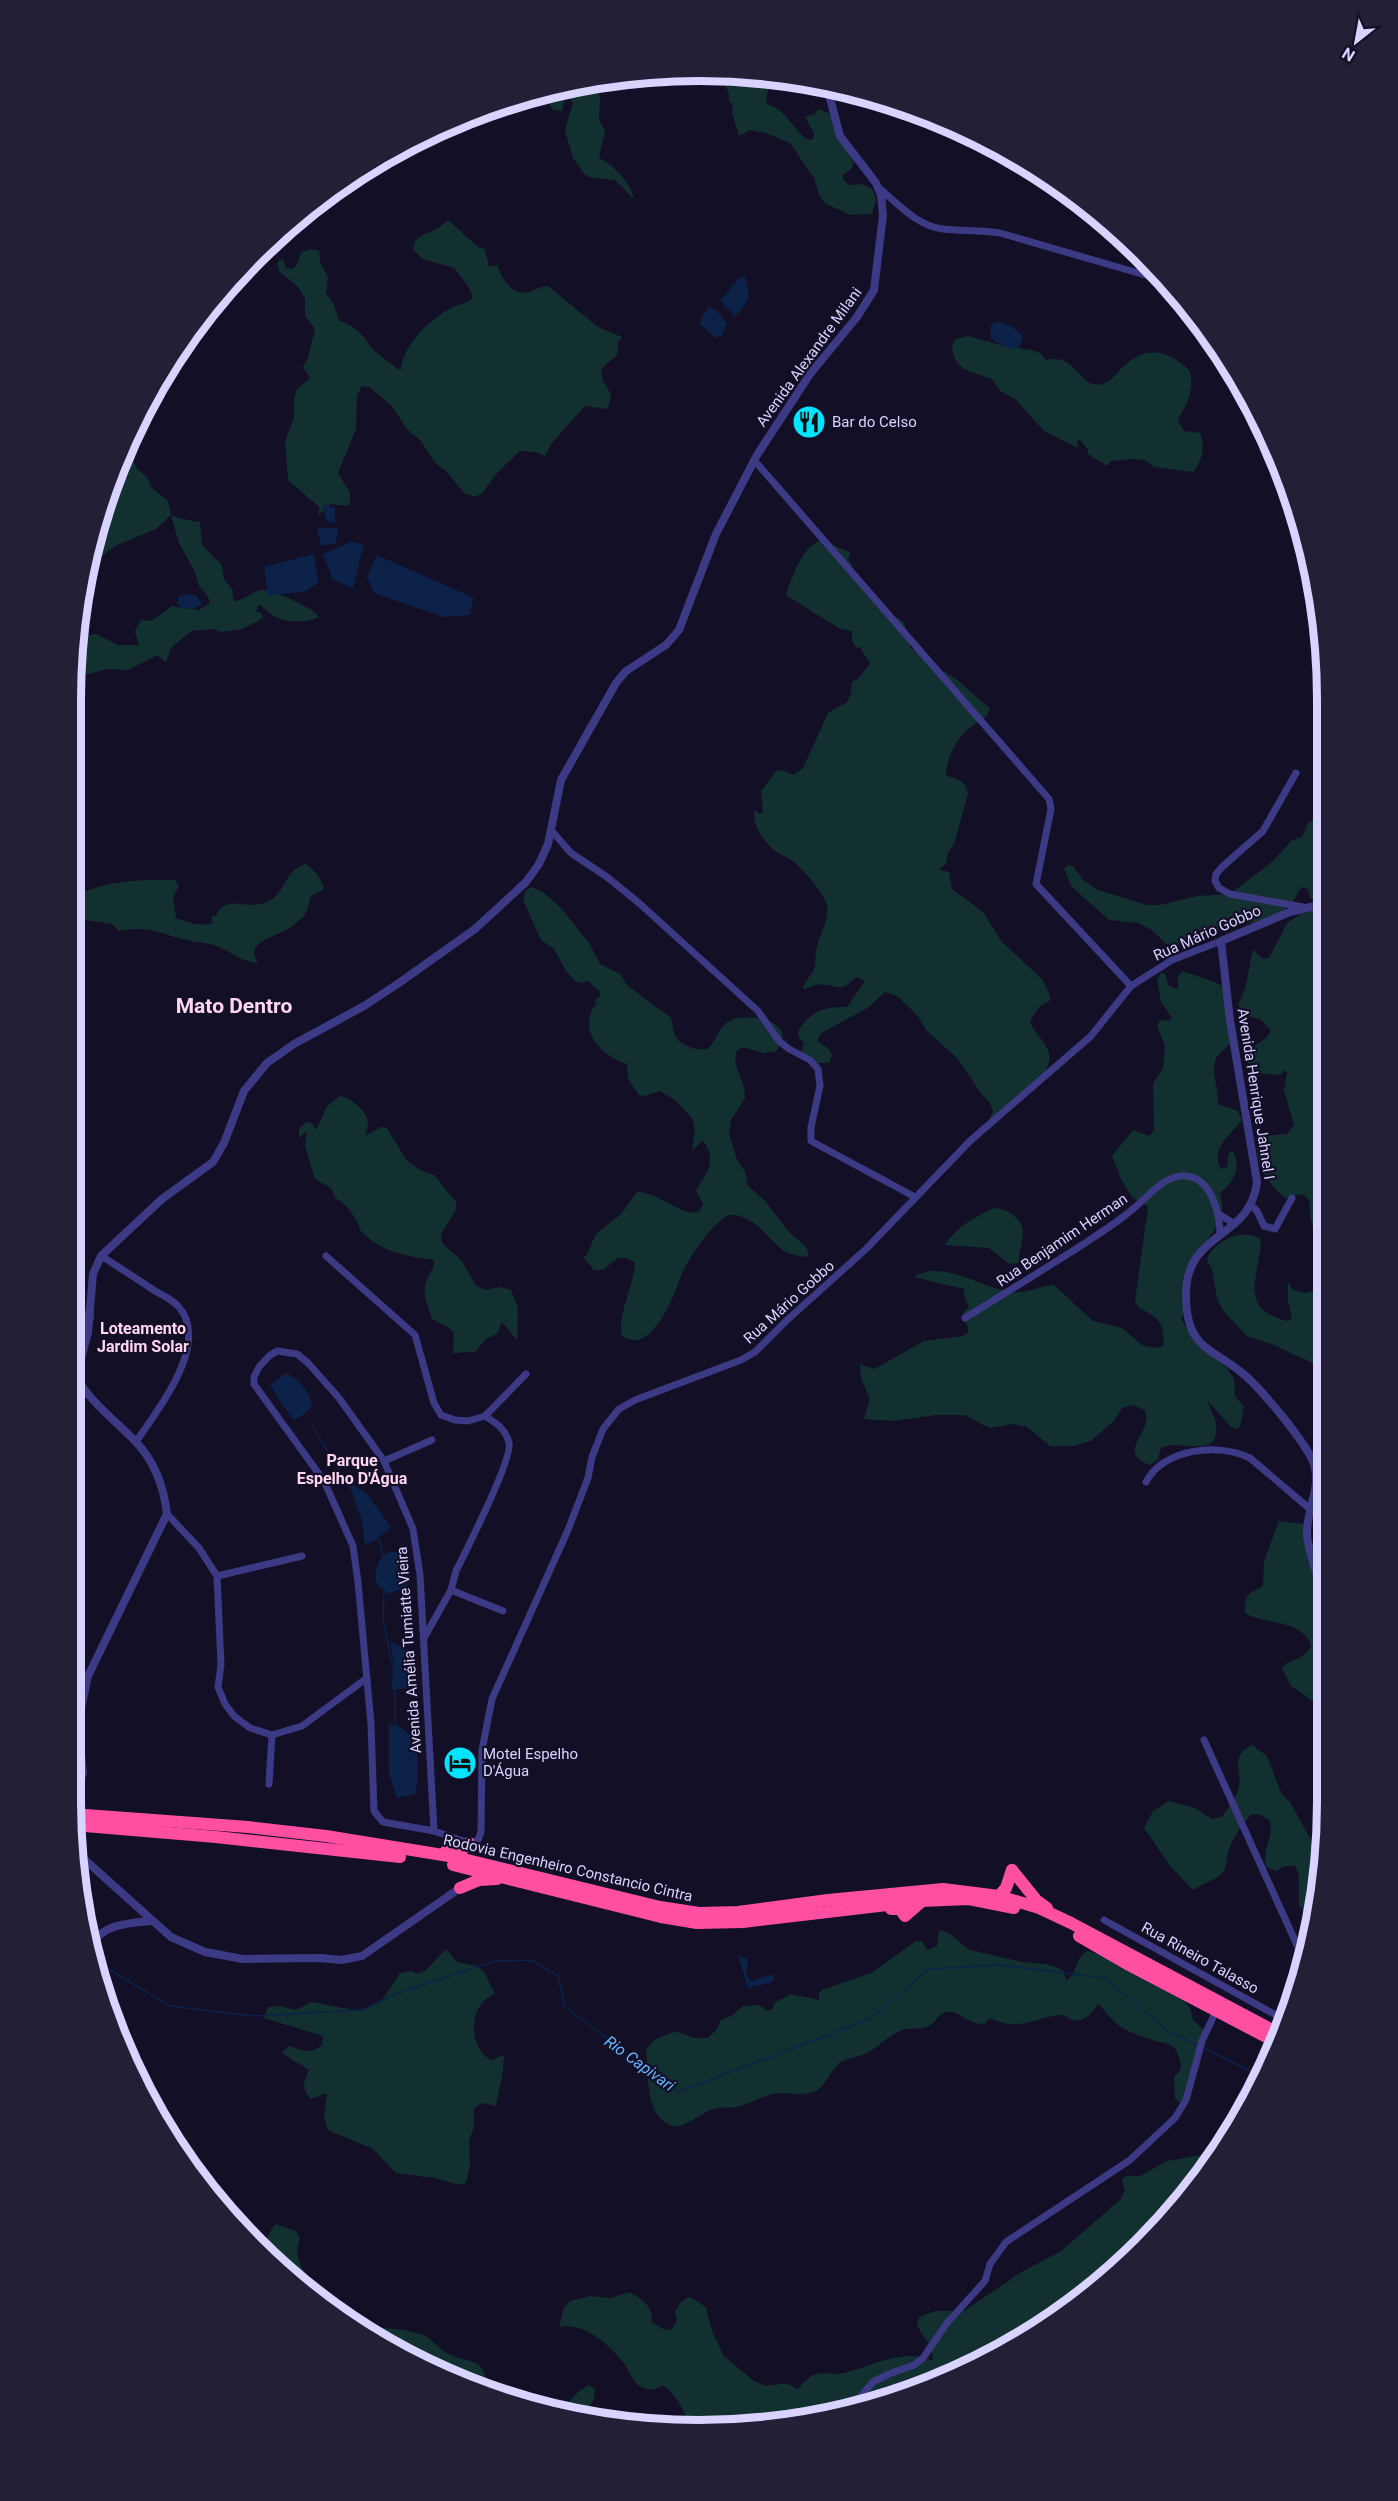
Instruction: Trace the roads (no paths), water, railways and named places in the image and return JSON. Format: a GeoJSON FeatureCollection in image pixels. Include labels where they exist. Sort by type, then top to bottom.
{"type":"FeatureCollection","features":[{"type":"Feature","properties":{"kind":"highway"},"geometry":{"type":"LineString","coordinates":[[81,1817],[95,1822]]}},
{"type":"Feature","properties":{"kind":"highway"},"geometry":{"type":"LineString","coordinates":[[82,1824],[95,1822]]}},
{"type":"Feature","properties":{"kind":"highway","name":"Rodovia Engenheiro Constancio Cintra"},"geometry":{"type":"LineString","coordinates":[[95,1822],[248,1827],[368,1843],[502,1867],[660,1907],[699,1913],[738,1912],[828,1900],[943,1889],[999,1896],[1039,1908],[1071,1923],[1270,2037]]}},
{"type":"Feature","properties":{"kind":"highway","name":"Rodovia Engenheiro Constancio Cintra"},"geometry":{"type":"LineString","coordinates":[[95,1822],[365,1852],[451,1864],[661,1917],[697,1923],[744,1922],[830,1911],[859,1912],[896,1908],[905,1916],[921,1901],[969,1899],[1032,1913],[1270,2038]]}},
{"type":"Feature","properties":{"kind":"highway"},"geometry":{"type":"LineString","coordinates":[[368,1843],[427,1847],[452,1852],[461,1851],[469,1844]]}},
{"type":"Feature","properties":{"kind":"highway"},"geometry":{"type":"LineString","coordinates":[[469,1844],[474,1857],[502,1867]]}},
{"type":"Feature","properties":{"kind":"highway"},"geometry":{"type":"LineString","coordinates":[[451,1864],[465,1873],[465,1879],[460,1888]]}},
{"type":"Feature","properties":{"kind":"highway"},"geometry":{"type":"LineString","coordinates":[[999,1896],[1006,1888],[1012,1870],[1037,1901],[1071,1923]]}},
{"type":"Feature","properties":{"kind":"highway"},"geometry":{"type":"LineString","coordinates":[[460,1888],[479,1880],[510,1878]]}},
{"type":"Feature","properties":{"kind":"street","name":"Avenida Alexandre Milani"},"geometry":{"type":"LineString","coordinates":[[81,1355],[88,1333],[93,1274],[101,1256],[162,1199],[213,1162],[224,1143],[244,1091],[259,1071],[294,1044],[364,1006],[475,929],[526,882],[539,864],[551,830],[558,788],[565,771],[620,678],[666,645],[679,630],[716,534],[754,460],[791,401],[826,352],[864,308],[874,290],[883,215],[879,188],[840,136],[829,95]]}},
{"type":"Feature","properties":{"kind":"street"},"geometry":{"type":"LineString","coordinates":[[879,188],[918,220],[941,229],[1000,233],[1149,276]]}},
{"type":"Feature","properties":{"kind":"street"},"geometry":{"type":"LineString","coordinates":[[754,460],[1049,799],[1051,809],[1035,885],[1131,986]]}},
{"type":"Feature","properties":{"kind":"street"},"geometry":{"type":"LineString","coordinates":[[1296,773],[1263,831],[1221,867],[1216,874],[1215,881],[1220,888],[1230,894],[1306,908]]}},
{"type":"Feature","properties":{"kind":"street"},"geometry":{"type":"LineString","coordinates":[[551,830],[571,853],[607,877],[639,903],[758,1011],[779,1041],[810,1060],[818,1069],[820,1086],[811,1127],[811,1141],[915,1197]]}},
{"type":"Feature","properties":{"kind":"street","name":"Rua Mário Gobbo"},"geometry":{"type":"LineString","coordinates":[[469,1844],[478,1840],[481,1832],[482,1750],[492,1699],[568,1530],[588,1478],[592,1457],[603,1429],[620,1409],[635,1400],[741,1360],[755,1352],[866,1250],[970,1141],[1091,1036],[1131,986],[1173,960],[1317,905]]}},
{"type":"Feature","properties":{"kind":"street","name":"Avenida Henrique Jahnel I"},"geometry":{"type":"LineString","coordinates":[[1221,940],[1230,1020],[1257,1182],[1251,1204],[1235,1224],[1201,1249],[1191,1266],[1186,1294],[1189,1325],[1194,1335],[1208,1351],[1245,1376],[1258,1389],[1305,1447],[1312,1460],[1317,1480],[1310,1509],[1307,1537],[1317,1573]]}},
{"type":"Feature","properties":{"kind":"street","name":"Rua Benjamim Herman"},"geometry":{"type":"LineString","coordinates":[[965,1318],[1123,1218],[1162,1183],[1174,1177],[1196,1178],[1204,1185],[1220,1215]]}},
{"type":"Feature","properties":{"kind":"street"},"geometry":{"type":"LineString","coordinates":[[1251,1204],[1264,1226],[1275,1229],[1292,1198]]}},
{"type":"Feature","properties":{"kind":"street"},"geometry":{"type":"LineString","coordinates":[[1220,1215],[1235,1224]]}},
{"type":"Feature","properties":{"kind":"street"},"geometry":{"type":"LineString","coordinates":[[1220,1215],[1221,1235]]}},
{"type":"Feature","properties":{"kind":"street"},"geometry":{"type":"LineString","coordinates":[[101,1256],[177,1304],[186,1317],[188,1347],[186,1358],[136,1442]]}},
{"type":"Feature","properties":{"kind":"street"},"geometry":{"type":"LineString","coordinates":[[326,1256],[415,1335],[434,1403],[441,1415],[468,1421],[485,1416],[526,1374]]}},
{"type":"Feature","properties":{"kind":"street"},"geometry":{"type":"LineString","coordinates":[[81,1313],[90,1318]]}},
{"type":"Feature","properties":{"kind":"street","name":"Avenida Amélia Tumiatte Vieira"},"geometry":{"type":"LineString","coordinates":[[277,1351],[297,1354],[308,1363],[339,1398],[384,1461],[413,1529],[420,1575],[424,1638],[434,1831],[383,1822],[374,1811],[367,1678],[353,1546],[324,1481],[255,1384],[254,1377],[259,1367],[277,1351]]}},
{"type":"Feature","properties":{"kind":"street"},"geometry":{"type":"LineString","coordinates":[[81,1387],[144,1451],[164,1488],[167,1514],[88,1676],[81,1709]]}},
{"type":"Feature","properties":{"kind":"street"},"geometry":{"type":"LineString","coordinates":[[424,1638],[451,1590],[456,1571],[505,1464],[510,1445],[504,1431],[485,1416]]}},
{"type":"Feature","properties":{"kind":"street"},"geometry":{"type":"LineString","coordinates":[[384,1461],[432,1440]]}},
{"type":"Feature","properties":{"kind":"street"},"geometry":{"type":"LineString","coordinates":[[1146,1482],[1158,1464],[1188,1452],[1223,1449],[1250,1458],[1310,1509]]}},
{"type":"Feature","properties":{"kind":"street"},"geometry":{"type":"LineString","coordinates":[[167,1514],[199,1548],[217,1576],[220,1665],[218,1687],[225,1704],[234,1716],[250,1728],[272,1735],[302,1726],[367,1678]]}},
{"type":"Feature","properties":{"kind":"street"},"geometry":{"type":"LineString","coordinates":[[217,1576],[302,1556]]}},
{"type":"Feature","properties":{"kind":"street"},"geometry":{"type":"LineString","coordinates":[[451,1590],[503,1611]]}},
{"type":"Feature","properties":{"kind":"street"},"geometry":{"type":"LineString","coordinates":[[269,1784],[272,1735]]}},
{"type":"Feature","properties":{"kind":"street"},"geometry":{"type":"LineString","coordinates":[[1204,1740],[1299,1949]]}},
{"type":"Feature","properties":{"kind":"street"},"geometry":{"type":"LineString","coordinates":[[81,1753],[83,1773],[81,1778]]}},
{"type":"Feature","properties":{"kind":"street"},"geometry":{"type":"LineString","coordinates":[[434,1831],[469,1844]]}},
{"type":"Feature","properties":{"kind":"street"},"geometry":{"type":"LineString","coordinates":[[84,1859],[171,1937],[205,1952],[243,1959],[341,1960],[362,1956],[460,1888]]}},
{"type":"Feature","properties":{"kind":"street","name":"Rua Rineiro Talasso"},"geometry":{"type":"LineString","coordinates":[[1104,1920],[1278,2016]]}},
{"type":"Feature","properties":{"kind":"street"},"geometry":{"type":"LineString","coordinates":[[97,1939],[104,1930],[152,1921]]}},
{"type":"Feature","properties":{"kind":"street"},"geometry":{"type":"LineString","coordinates":[[858,2399],[873,2382],[889,2373],[914,2365],[923,2358],[947,2323],[985,2281],[990,2264],[1006,2242],[1122,2166],[1175,2118],[1186,2100],[1202,2041],[1216,2011]]}},
{"type":"Feature","properties":{"kind":"water"},"geometry":{"type":"Polygon","coordinates":[[[745,277],[748,299],[735,316],[720,301],[739,278],[745,277]]]}},
{"type":"Feature","properties":{"kind":"water"},"geometry":{"type":"Polygon","coordinates":[[[709,307],[717,311],[727,324],[722,335],[716,338],[700,324],[709,307]]]}},
{"type":"Feature","properties":{"kind":"water"},"geometry":{"type":"Polygon","coordinates":[[[1000,322],[1013,327],[1023,336],[1019,348],[1007,348],[991,339],[990,327],[1000,322]]]}},
{"type":"Feature","properties":{"kind":"water"},"geometry":{"type":"Polygon","coordinates":[[[323,504],[335,508],[335,523],[326,521],[323,504]]]}},
{"type":"Feature","properties":{"kind":"water"},"geometry":{"type":"Polygon","coordinates":[[[317,528],[338,528],[336,543],[321,546],[317,528]]]}},
{"type":"Feature","properties":{"kind":"water"},"geometry":{"type":"Polygon","coordinates":[[[351,542],[364,544],[353,588],[333,580],[323,554],[351,542]]]}},
{"type":"Feature","properties":{"kind":"water"},"geometry":{"type":"Polygon","coordinates":[[[313,554],[319,582],[306,591],[268,596],[264,567],[313,554]]]}},
{"type":"Feature","properties":{"kind":"water"},"geometry":{"type":"Polygon","coordinates":[[[377,555],[474,598],[469,615],[443,617],[374,593],[367,577],[377,555]]]}},
{"type":"Feature","properties":{"kind":"water"},"geometry":{"type":"Polygon","coordinates":[[[186,594],[197,596],[202,604],[194,609],[181,608],[177,603],[179,596],[186,594]]]}},
{"type":"Feature","properties":{"kind":"water"},"geometry":{"type":"Polygon","coordinates":[[[286,1373],[295,1378],[303,1387],[312,1406],[302,1416],[293,1420],[270,1385],[286,1373]]]}},
{"type":"Feature","properties":{"kind":"water"},"geometry":{"type":"Polygon","coordinates":[[[348,1481],[367,1494],[391,1527],[377,1539],[365,1545],[362,1521],[348,1481]]]}},
{"type":"Feature","properties":{"kind":"water"},"geometry":{"type":"Polygon","coordinates":[[[389,1552],[399,1552],[405,1555],[410,1576],[407,1587],[388,1594],[376,1582],[376,1577],[379,1561],[389,1552]]]}},
{"type":"Feature","properties":{"kind":"water"},"geometry":{"type":"Polygon","coordinates":[[[390,1642],[410,1650],[411,1688],[391,1690],[394,1660],[390,1642]]]}},
{"type":"Feature","properties":{"kind":"water"},"geometry":{"type":"Polygon","coordinates":[[[389,1724],[400,1727],[413,1741],[418,1762],[415,1794],[397,1798],[389,1774],[389,1724]]]}},
{"type":"Feature","properties":{"kind":"water"},"geometry":{"type":"Polygon","coordinates":[[[738,1956],[746,1958],[748,1962],[746,1974],[751,1981],[773,1974],[774,1980],[748,1988],[738,1956]]]}},
{"type":"Feature","properties":{"kind":"waterway"},"geometry":{"type":"LineString","coordinates":[[313,1427],[350,1488]]}},
{"type":"Feature","properties":{"kind":"waterway"},"geometry":{"type":"LineString","coordinates":[[379,1539],[383,1557]]}},
{"type":"Feature","properties":{"kind":"waterway"},"geometry":{"type":"LineString","coordinates":[[384,1589],[383,1621],[393,1667]]}},
{"type":"Feature","properties":{"kind":"waterway"},"geometry":{"type":"LineString","coordinates":[[395,1690],[395,1724]]}},
{"type":"Feature","properties":{"kind":"waterway","name":"Rio Capivari"},"geometry":{"type":"LineString","coordinates":[[103,1966],[170,2006],[252,2016],[363,2010],[390,1996],[495,1961],[532,1960],[558,1976],[565,2007],[678,2092],[870,2019],[929,1969],[1001,1965],[1105,1978],[1168,2031],[1197,2045]]}},
{"type":"Feature","properties":{"kind":"waterway","name":"Rio Capivari"},"geometry":{"type":"LineString","coordinates":[[1204,2048],[1254,2073]]}},
{"type":"Feature","properties":{"kind":"place","name":"Bar do Celso"},"geometry":{"type":"Point","coordinates":[809,422]}},
{"type":"Feature","properties":{"kind":"place","name":"Motel Espelho D'Água"},"geometry":{"type":"Point","coordinates":[460,1763]}},
{"type":"Feature","properties":{"kind":"district","name":"Mato Dentro"},"geometry":{"type":"Point","coordinates":[234,1006]}},
{"type":"Feature","properties":{"kind":"district","name":"Loteamento Jardim Solar"},"geometry":{"type":"Point","coordinates":[143,1337]}},
{"type":"Feature","properties":{"kind":"district","name":"Parque Espelho D'Água"},"geometry":{"type":"Point","coordinates":[352,1469]}}]}
